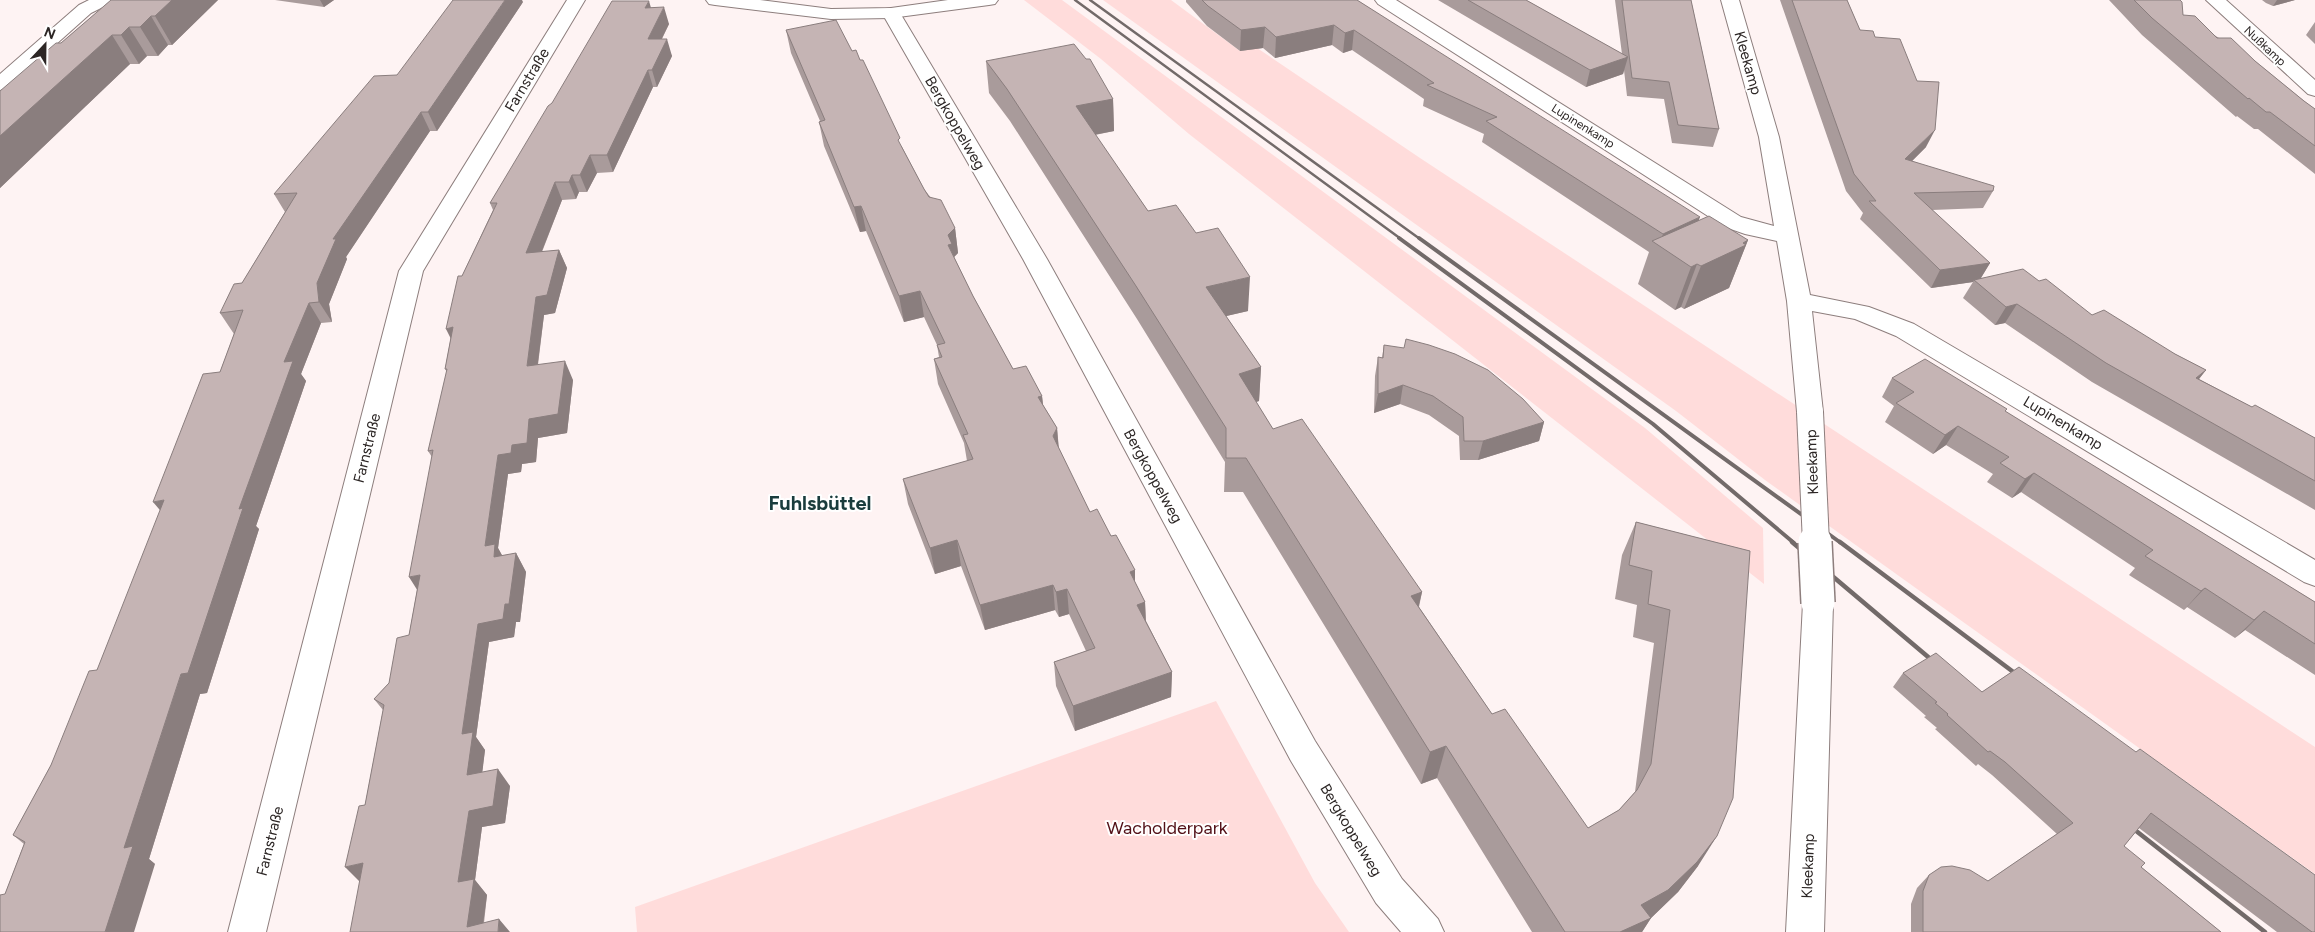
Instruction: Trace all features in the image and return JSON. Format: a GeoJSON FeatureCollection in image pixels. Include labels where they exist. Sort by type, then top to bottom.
{"type":"FeatureCollection","features":[{"type":"Feature","properties":{"kind":"street"},"geometry":{"type":"LineString","coordinates":[[0,84],[88,4],[103,0]]}},
{"type":"Feature","properties":{"kind":"street","name":"Farnstraße"},"geometry":{"type":"LineString","coordinates":[[247,932],[411,271],[576,0]]}},
{"type":"Feature","properties":{"kind":"street"},"geometry":{"type":"LineString","coordinates":[[715,0],[831,14],[891,14],[990,0]]}},
{"type":"Feature","properties":{"kind":"street","name":"Lupinenkamp"},"geometry":{"type":"LineString","coordinates":[[1384,0],[1734,222],[1753,229],[1788,236]]}},
{"type":"Feature","properties":{"kind":"street","name":"Kleekamp"},"geometry":{"type":"LineString","coordinates":[[1730,0],[1769,136],[1799,301],[1810,412],[1818,603],[1805,932]]}},
{"type":"Feature","properties":{"kind":"street","name":"Nußkamp"},"geometry":{"type":"LineString","coordinates":[[2215,0],[2315,90]]}},
{"type":"Feature","properties":{"kind":"street","name":"Bergkoppelweg"},"geometry":{"type":"LineString","coordinates":[[891,14],[1035,259],[1303,751],[1388,891],[1425,932]]}},
{"type":"Feature","properties":{"kind":"street","name":"Lupinenkamp"},"geometry":{"type":"LineString","coordinates":[[1799,301],[1860,312],[1905,330],[2315,574]]}},
{"type":"Feature","properties":{"kind":"green space"},"geometry":{"type":"Polygon","coordinates":[[[1024,0],[1062,0],[1645,428],[1763,528],[1764,584],[1189,134],[1101,59],[1024,0]]]}},
{"type":"Feature","properties":{"kind":"green space"},"geometry":{"type":"Polygon","coordinates":[[[1103,0],[1171,0],[1240,51],[1257,48],[1420,158],[2315,747],[2315,874],[1765,480],[1676,411],[1103,0]]]}},
{"type":"Feature","properties":{"kind":"green space","name":"Wacholderpark"},"geometry":{"type":"Polygon","coordinates":[[[1216,701],[1315,883],[1349,932],[637,932],[635,907],[1216,701]]]}},
{"type":"Feature","properties":{"kind":"building"},"geometry":{"type":"Polygon","coordinates":[[[111,0],[172,0],[140,27],[129,27],[121,35],[112,35],[0,136],[0,91],[56,43],[61,43],[111,0]]]}},
{"type":"Feature","properties":{"kind":"building"},"geometry":{"type":"Polygon","coordinates":[[[453,0],[505,0],[428,112],[421,112],[333,239],[336,239],[317,283],[319,302],[309,303],[284,362],[293,361],[239,509],[243,508],[188,673],[181,674],[124,848],[133,846],[105,932],[0,932],[0,895],[5,894],[25,842],[13,835],[51,765],[89,671],[97,670],[164,500],[153,502],[203,374],[220,372],[243,310],[220,313],[234,284],[242,283],[297,193],[274,194],[374,76],[397,75],[453,0]]]}},
{"type":"Feature","properties":{"kind":"building"},"geometry":{"type":"Polygon","coordinates":[[[1202,0],[1357,0],[1700,217],[1663,234],[1486,121],[1497,117],[1427,85],[1434,83],[1354,30],[1345,33],[1334,25],[1276,37],[1265,27],[1241,30],[1202,0]]]}},
{"type":"Feature","properties":{"kind":"building"},"geometry":{"type":"Polygon","coordinates":[[[1468,0],[1526,0],[1628,57],[1590,70],[1468,0]]]}},
{"type":"Feature","properties":{"kind":"building"},"geometry":{"type":"Polygon","coordinates":[[[1622,0],[1691,0],[1719,129],[1678,125],[1669,82],[1632,78],[1622,0]]]}},
{"type":"Feature","properties":{"kind":"building"},"geometry":{"type":"Polygon","coordinates":[[[1792,0],[1847,0],[1860,30],[1873,31],[1875,37],[1900,39],[1917,81],[1939,82],[1935,130],[1905,159],[1994,186],[1993,191],[1914,193],[1990,263],[1940,270],[1869,201],[1876,201],[1854,174],[1792,0]]]}},
{"type":"Feature","properties":{"kind":"building"},"geometry":{"type":"Polygon","coordinates":[[[2134,0],[2180,0],[2182,2],[2183,15],[2195,16],[2217,38],[2231,38],[2255,61],[2315,109],[2315,146],[2270,112],[2266,112],[2248,99],[2152,18],[2134,0]]]}},
{"type":"Feature","properties":{"kind":"building"},"geometry":{"type":"Polygon","coordinates":[[[612,1],[649,1],[645,8],[664,7],[648,39],[667,39],[652,70],[648,70],[607,155],[590,155],[580,175],[572,175],[569,182],[555,182],[526,253],[559,250],[547,295],[536,297],[527,366],[565,361],[558,414],[529,419],[527,443],[512,445],[511,453],[498,455],[485,546],[495,544],[494,557],[516,553],[509,604],[505,604],[503,619],[478,624],[462,734],[473,732],[467,775],[498,769],[493,806],[469,811],[458,882],[474,879],[467,927],[499,919],[498,932],[350,932],[363,863],[345,867],[359,806],[365,805],[384,705],[374,699],[389,683],[397,638],[409,635],[420,575],[409,577],[433,450],[428,451],[447,369],[445,369],[453,327],[446,329],[458,276],[462,276],[497,203],[490,203],[612,1]]]}},
{"type":"Feature","properties":{"kind":"building"},"geometry":{"type":"Polygon","coordinates":[[[836,20],[852,51],[856,50],[860,60],[863,60],[900,138],[898,140],[924,189],[929,197],[941,200],[955,228],[948,235],[952,244],[948,245],[973,296],[1013,369],[1026,366],[1042,396],[1038,397],[1057,428],[1053,436],[1090,512],[1097,509],[1111,536],[1116,535],[1135,570],[1130,572],[1145,602],[1137,605],[1172,672],[1073,706],[1054,662],[1095,648],[1067,589],[1056,592],[1053,585],[980,605],[957,540],[930,548],[903,479],[973,459],[963,435],[968,434],[934,359],[942,357],[937,345],[945,343],[920,291],[899,296],[861,206],[854,207],[819,122],[825,120],[786,30],[836,20]]]}},
{"type":"Feature","properties":{"kind":"building"},"geometry":{"type":"Polygon","coordinates":[[[1074,44],[1086,59],[1090,59],[1113,99],[1076,106],[1148,211],[1176,205],[1196,233],[1218,228],[1250,277],[1206,287],[1261,367],[1239,374],[1273,429],[1302,419],[1422,592],[1411,596],[1492,714],[1505,709],[1588,828],[1619,810],[1637,790],[1651,764],[1670,610],[1648,604],[1652,571],[1629,565],[1636,522],[1750,551],[1733,798],[1717,836],[1697,862],[1668,890],[1641,905],[1651,918],[1620,932],[1565,932],[1446,746],[1430,752],[1246,458],[1226,458],[1226,428],[1136,286],[1007,89],[986,61],[1074,44]]]}},
{"type":"Feature","properties":{"kind":"building"},"geometry":{"type":"Polygon","coordinates":[[[1709,216],[1748,240],[1743,243],[1746,245],[1701,266],[1697,264],[1691,267],[1652,241],[1709,216]]]}},
{"type":"Feature","properties":{"kind":"building"},"geometry":{"type":"Polygon","coordinates":[[[2023,269],[2039,281],[2046,279],[2092,315],[2104,310],[2175,354],[2206,370],[2196,378],[2252,407],[2255,405],[2315,438],[2315,481],[2106,363],[2017,304],[2006,307],[1974,280],[2023,269]]]}},
{"type":"Feature","properties":{"kind":"building"},"geometry":{"type":"Polygon","coordinates":[[[1406,339],[1455,354],[1488,370],[1523,399],[1544,422],[1483,441],[1464,441],[1463,417],[1433,396],[1403,385],[1378,394],[1378,357],[1383,358],[1384,345],[1404,348],[1406,339]]]}},
{"type":"Feature","properties":{"kind":"building"},"geometry":{"type":"Polygon","coordinates":[[[1925,359],[2007,409],[2005,411],[2315,602],[2315,644],[2264,611],[2254,620],[2205,588],[2201,591],[2145,556],[2153,550],[2034,473],[2025,479],[2000,463],[2009,457],[1958,426],[1945,435],[1896,403],[1914,392],[1892,378],[1925,359]]]}},
{"type":"Feature","properties":{"kind":"building"},"geometry":{"type":"Polygon","coordinates":[[[1936,653],[1982,692],[2019,667],[2136,752],[2140,749],[2315,875],[2315,932],[2312,932],[2151,813],[2124,846],[2145,863],[2141,867],[2221,932],[1923,932],[1923,891],[1929,875],[1941,867],[1952,866],[1970,870],[1988,881],[2073,823],[2005,762],[1990,751],[1988,752],[1947,715],[1935,703],[1937,702],[1903,673],[1936,653]]]}},
{"type":"Feature","properties":{"kind":"railway"},"geometry":{"type":"LineString","coordinates":[[1075,0],[1401,239]]}},
{"type":"Feature","properties":{"kind":"railway"},"geometry":{"type":"LineString","coordinates":[[1090,0],[1420,239]]}},
{"type":"Feature","properties":{"kind":"railway"},"geometry":{"type":"LineString","coordinates":[[1399,238],[1653,424],[1794,543]]}},
{"type":"Feature","properties":{"kind":"railway"},"geometry":{"type":"LineString","coordinates":[[1419,238],[1841,543]]}},
{"type":"Feature","properties":{"kind":"railway"},"geometry":{"type":"LineString","coordinates":[[1792,542],[1940,667]]}},
{"type":"Feature","properties":{"kind":"railway"},"geometry":{"type":"LineString","coordinates":[[1840,542],[2024,680]]}},
{"type":"Feature","properties":{"kind":"railway"},"geometry":{"type":"LineString","coordinates":[[2126,823],[2265,932]]}},
{"type":"Feature","properties":{"kind":"district","name":"Fuhlsbüttel"},"geometry":{"type":"Point","coordinates":[820,503]}}]}
